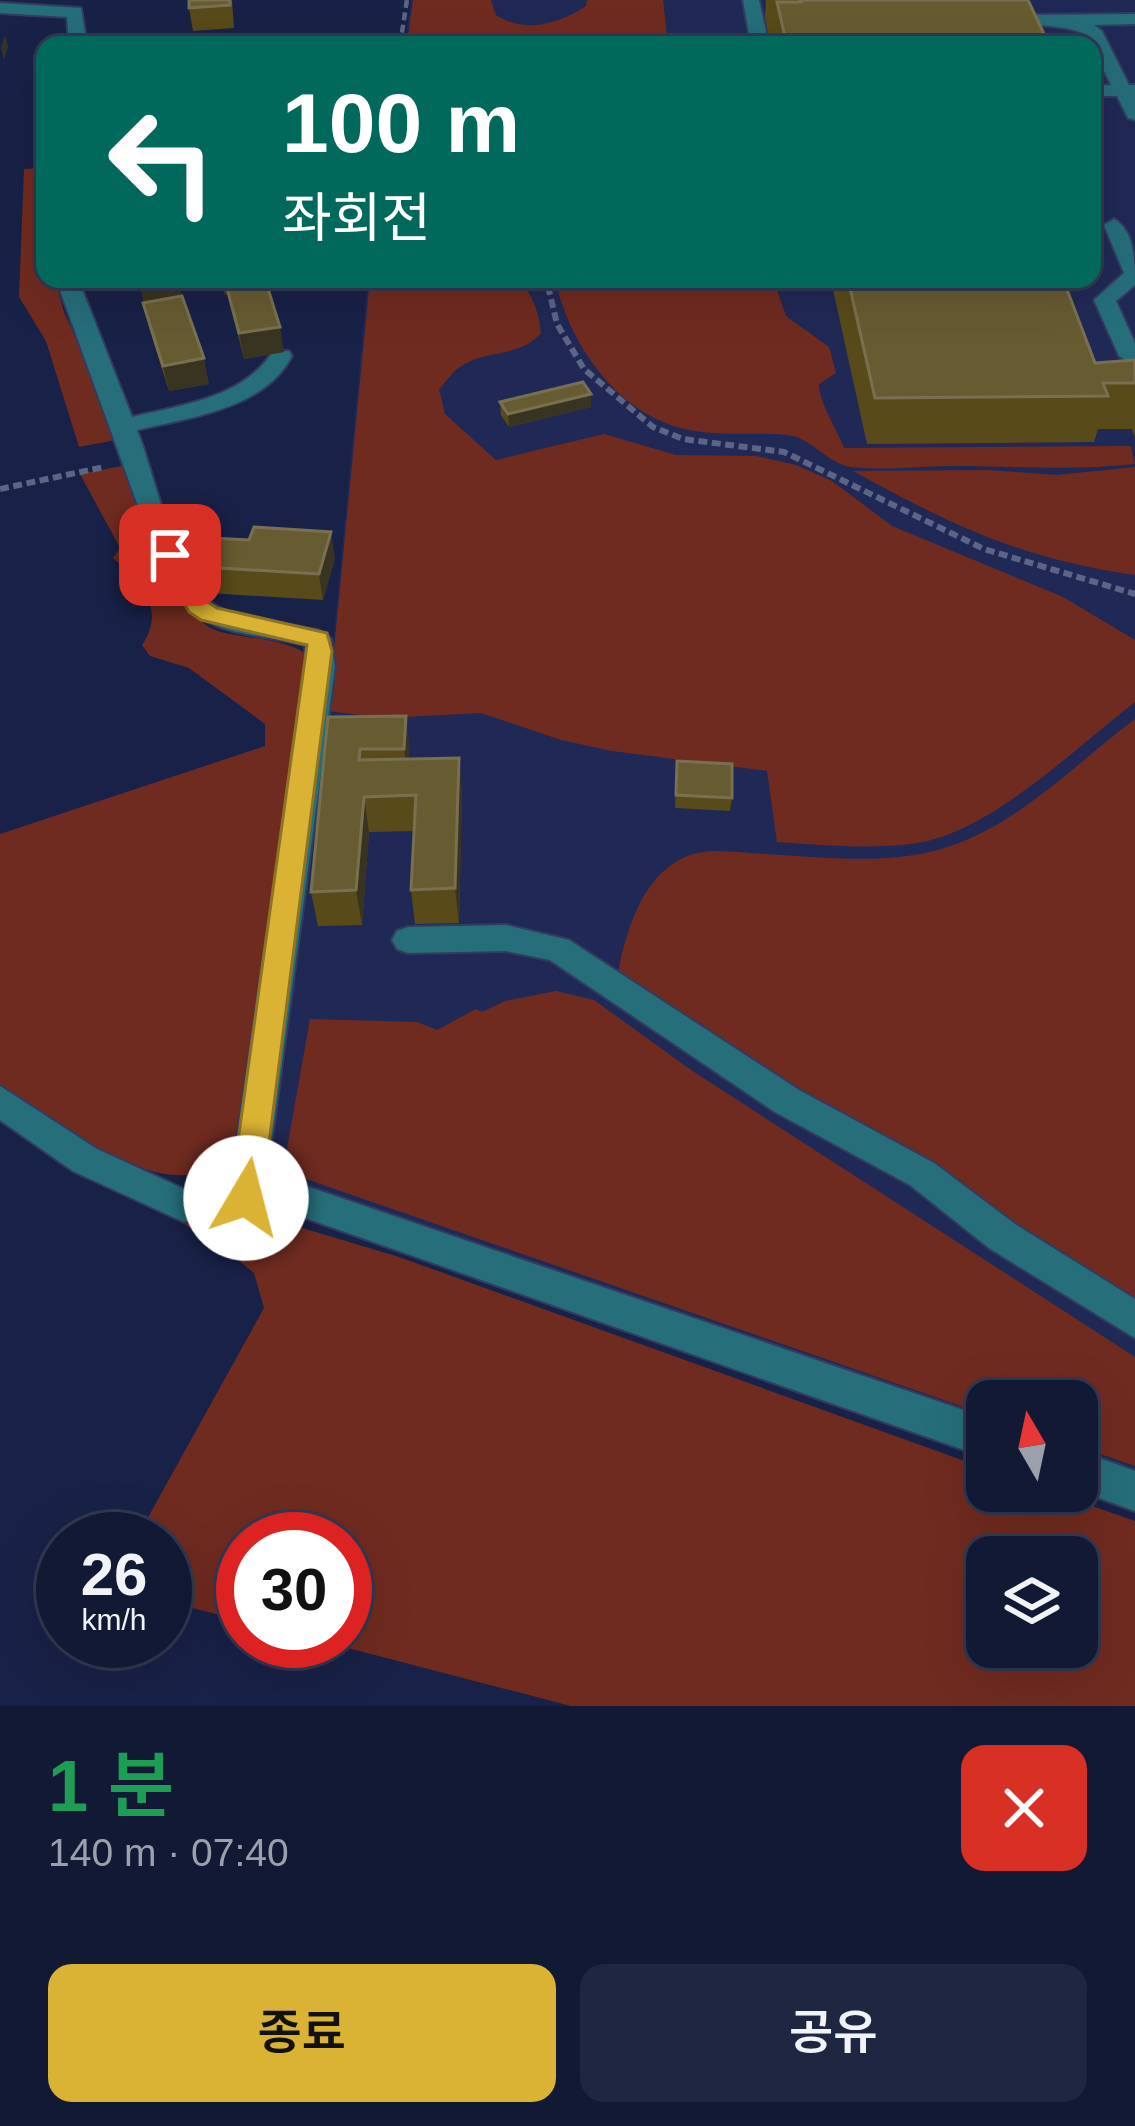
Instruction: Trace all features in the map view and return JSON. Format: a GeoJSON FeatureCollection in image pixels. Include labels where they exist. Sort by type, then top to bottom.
{"type":"FeatureCollection","features":[{"type":"Feature","properties":{"kind":"street"},"geometry":{"type":"LineString","coordinates":[[752,0],[758,36]]}},
{"type":"Feature","properties":{"kind":"street"},"geometry":{"type":"LineString","coordinates":[[931,0],[956,11],[986,8],[1062,19],[1135,19]]}},
{"type":"Feature","properties":{"kind":"street"},"geometry":{"type":"LineString","coordinates":[[1052,0],[1062,19],[1096,36]]}},
{"type":"Feature","properties":{"kind":"street"},"geometry":{"type":"LineString","coordinates":[[1101,0],[1112,19]]}},
{"type":"Feature","properties":{"kind":"street"},"geometry":{"type":"LineString","coordinates":[[0,8],[75,12],[76,36]]}},
{"type":"Feature","properties":{"kind":"street"},"geometry":{"type":"LineString","coordinates":[[1093,31],[1112,19]]}},
{"type":"Feature","properties":{"kind":"street"},"geometry":{"type":"LineString","coordinates":[[1101,44],[1129,90],[1135,114]]}},
{"type":"Feature","properties":{"kind":"street"},"geometry":{"type":"LineString","coordinates":[[1114,225],[1135,274],[1105,300],[1130,356]]}},
{"type":"Feature","properties":{"kind":"street"},"geometry":{"type":"LineString","coordinates":[[70,288],[170,555],[197,607],[318,639],[321,667],[246,1198]]}},
{"type":"Feature","properties":{"kind":"street"},"geometry":{"type":"LineString","coordinates":[[125,426],[241,392],[273,374],[281,356]]}},
{"type":"Feature","properties":{"kind":"street"},"geometry":{"type":"LineString","coordinates":[[408,940],[506,938],[558,950],[787,1101],[922,1174],[1003,1236],[1135,1320]]}},
{"type":"Feature","properties":{"kind":"street"},"geometry":{"type":"LineString","coordinates":[[0,1101],[85,1160],[184,1205],[294,1198],[966,1431]]}},
{"type":"Feature","properties":{"kind":"street"},"geometry":{"type":"LineString","coordinates":[[1098,1478],[1135,1491]]}},
{"type":"Feature","properties":{"kind":"path"},"geometry":{"type":"LineString","coordinates":[[401,36],[407,0]]}},
{"type":"Feature","properties":{"kind":"path"},"geometry":{"type":"LineString","coordinates":[[548,288],[557,324],[584,369],[653,428],[683,439],[784,452],[984,549],[1135,594]]}},
{"type":"Feature","properties":{"kind":"path"},"geometry":{"type":"LineString","coordinates":[[0,489],[138,460]]}},
{"type":"Feature","properties":{"kind":"shaded area"},"geometry":{"type":"Polygon","coordinates":[[[411,0],[1135,0],[1135,1470],[1098,1457],[1098,1380],[966,1380],[966,1412],[264,1170],[273,1101],[284,1069],[367,288],[1101,288],[1101,36],[406,36],[411,0]]]}},
{"type":"Feature","properties":{"kind":"shaded area"},"geometry":{"type":"Polygon","coordinates":[[[413,0],[491,0],[496,15],[530,25],[565,18],[586,6],[587,0],[663,0],[667,36],[408,36],[413,0]]]}},
{"type":"Feature","properties":{"kind":"shaded area"},"geometry":{"type":"Polygon","coordinates":[[[36,168],[36,288],[57,288],[121,439],[79,447],[46,341],[19,297],[24,169],[36,168]]]}},
{"type":"Feature","properties":{"kind":"shaded area"},"geometry":{"type":"Polygon","coordinates":[[[369,288],[528,291],[541,333],[523,346],[470,361],[439,389],[445,414],[496,460],[604,434],[676,455],[756,456],[796,465],[832,481],[892,526],[1063,597],[1135,640],[1135,702],[1003,805],[945,835],[900,845],[777,842],[767,771],[612,751],[561,740],[481,713],[384,718],[328,711],[369,288]]]}},
{"type":"Feature","properties":{"kind":"shaded area"},"geometry":{"type":"Polygon","coordinates":[[[557,288],[776,288],[786,316],[829,347],[836,373],[819,384],[820,391],[844,448],[1131,446],[1135,464],[863,468],[843,465],[796,437],[695,431],[668,424],[622,396],[603,376],[586,354],[557,288]]]}},
{"type":"Feature","properties":{"kind":"shaded area"},"geometry":{"type":"Polygon","coordinates":[[[132,464],[164,560],[188,607],[221,632],[279,642],[311,657],[240,1134],[220,1162],[193,1174],[161,1173],[126,1162],[0,1089],[0,834],[265,746],[265,724],[189,668],[150,656],[142,645],[152,620],[151,608],[132,577],[113,558],[120,548],[80,474],[132,464]]]}},
{"type":"Feature","properties":{"kind":"shaded area"},"geometry":{"type":"Polygon","coordinates":[[[1135,467],[1135,575],[1057,560],[988,537],[853,471],[988,470],[1057,475],[1135,467]]]}},
{"type":"Feature","properties":{"kind":"shaded area"},"geometry":{"type":"Polygon","coordinates":[[[1135,719],[1135,1310],[618,974],[625,941],[646,892],[683,858],[723,851],[873,859],[938,850],[1017,812],[1135,719]]]}},
{"type":"Feature","properties":{"kind":"shaded area"},"geometry":{"type":"Polygon","coordinates":[[[556,991],[594,1000],[691,1070],[1135,1357],[1135,1466],[1098,1453],[1098,1380],[966,1380],[966,1408],[283,1171],[310,1019],[417,1022],[437,1030],[476,1009],[482,1012],[505,1001],[556,991]]]}},
{"type":"Feature","properties":{"kind":"shaded area"},"geometry":{"type":"Polygon","coordinates":[[[114,1184],[252,1213],[399,1257],[966,1461],[966,1512],[1098,1512],[1098,1508],[1135,1521],[1135,1706],[571,1706],[372,1654],[372,1512],[216,1512],[216,1614],[192,1608],[192,1512],[151,1512],[264,1308],[254,1273],[217,1243],[114,1184]]]}},
{"type":"Feature","properties":{"kind":"building"},"geometry":{"type":"Polygon","coordinates":[[[189,0],[230,0],[230,5],[189,8],[189,0]]]}},
{"type":"Feature","properties":{"kind":"building"},"geometry":{"type":"Polygon","coordinates":[[[1028,0],[1045,36],[785,36],[777,2],[1028,0]]]}},
{"type":"Feature","properties":{"kind":"building"},"geometry":{"type":"Polygon","coordinates":[[[227,288],[268,288],[280,327],[239,333],[227,288]]]}},
{"type":"Feature","properties":{"kind":"building"},"geometry":{"type":"Polygon","coordinates":[[[850,288],[1066,288],[1095,363],[1135,360],[1135,383],[1103,383],[1108,396],[875,398],[850,288]]]}},
{"type":"Feature","properties":{"kind":"building"},"geometry":{"type":"Polygon","coordinates":[[[182,296],[204,358],[163,366],[143,303],[182,296]]]}},
{"type":"Feature","properties":{"kind":"building"},"geometry":{"type":"Polygon","coordinates":[[[583,382],[591,394],[508,414],[500,402],[583,382]]]}},
{"type":"Feature","properties":{"kind":"building"},"geometry":{"type":"Polygon","coordinates":[[[254,527],[331,532],[319,574],[202,567],[213,538],[249,540],[254,527]]]}},
{"type":"Feature","properties":{"kind":"building"},"geometry":{"type":"Polygon","coordinates":[[[406,716],[404,749],[360,749],[359,760],[459,758],[455,888],[411,890],[416,795],[364,797],[356,890],[311,892],[328,717],[406,716]]]}},
{"type":"Feature","properties":{"kind":"building"},"geometry":{"type":"Polygon","coordinates":[[[677,761],[732,764],[732,798],[676,795],[677,761]]]}},
{"type":"Feature","properties":{"kind":"route"},"geometry":{"type":"LineString","coordinates":[[170,555],[197,607],[318,639],[320,651],[246,1198]]}}]}
